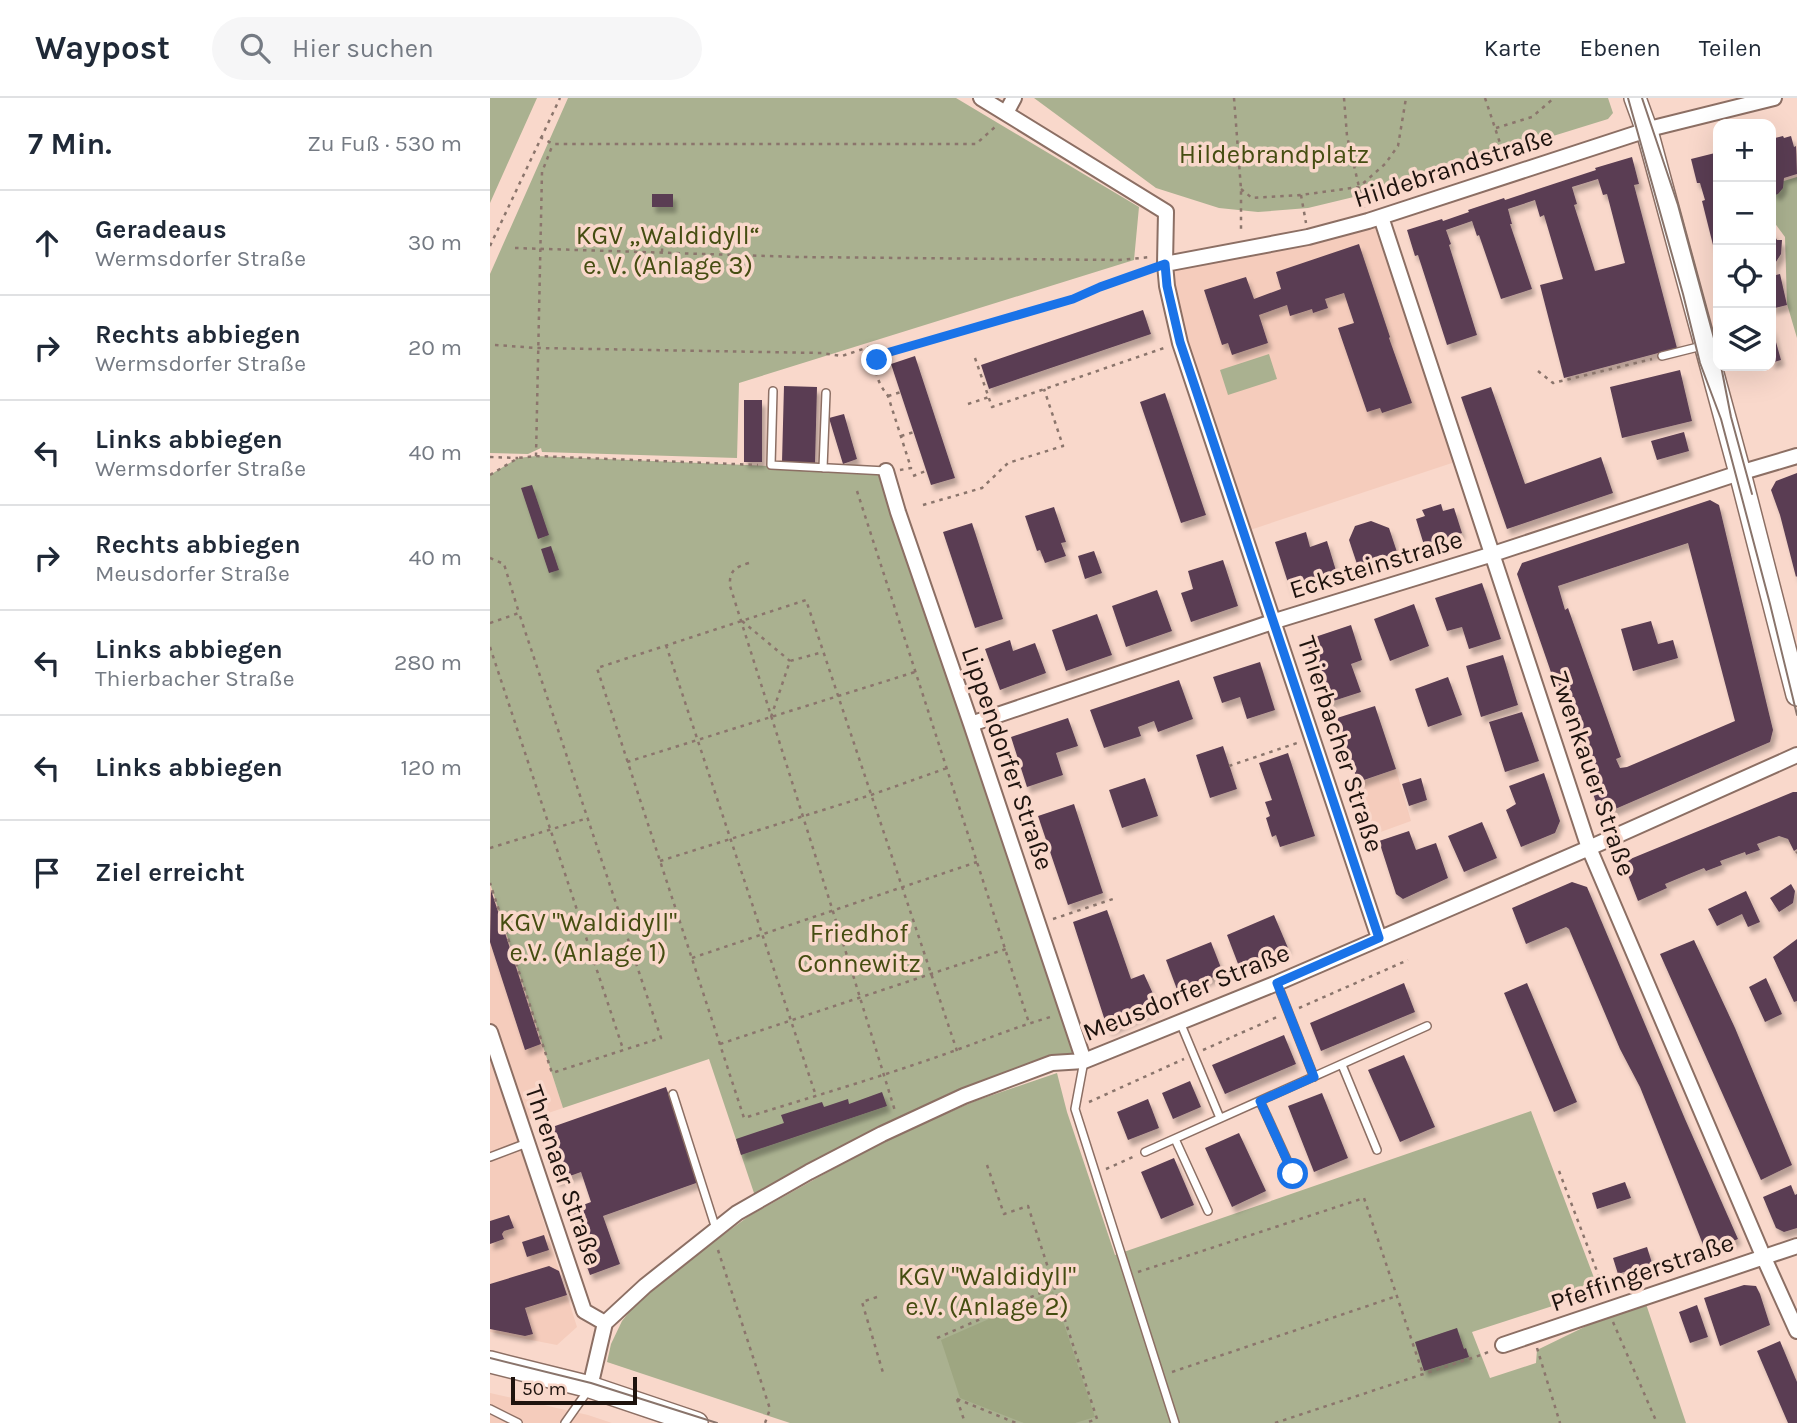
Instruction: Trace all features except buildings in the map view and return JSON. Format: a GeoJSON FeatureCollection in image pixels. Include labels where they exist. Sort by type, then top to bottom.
{"type":"FeatureCollection","features":[{"type":"Feature","properties":{"kind":"main road"},"geometry":{"type":"LineString","coordinates":[[1635,98],[1647,131],[1706,345],[1797,695]]}},
{"type":"Feature","properties":{"kind":"main road"},"geometry":{"type":"LineString","coordinates":[[490,1362],[590,1387],[697,1423]]}},
{"type":"Feature","properties":{"kind":"street"},"geometry":{"type":"LineString","coordinates":[[981,98],[1166,212],[1165,260]]}},
{"type":"Feature","properties":{"kind":"street"},"geometry":{"type":"LineString","coordinates":[[1006,113],[1014,98]]}},
{"type":"Feature","properties":{"kind":"street","name":"Hildebrandstraße"},"geometry":{"type":"LineString","coordinates":[[1165,260],[1241,250],[1308,237],[1375,219],[1647,131],[1774,98]]}},
{"type":"Feature","properties":{"kind":"street","name":"Zwenkauer Straße"},"geometry":{"type":"LineString","coordinates":[[1375,219],[1493,554],[1589,848],[1797,1331]]}},
{"type":"Feature","properties":{"kind":"street","name":"Thierbacher Straße"},"geometry":{"type":"LineString","coordinates":[[1165,260],[1167,286],[1180,342],[1379,938]]}},
{"type":"Feature","properties":{"kind":"street","name":"Ecksteinstraße"},"geometry":{"type":"LineString","coordinates":[[971,724],[1275,621],[1797,456]]}},
{"type":"Feature","properties":{"kind":"street","name":"Lippendorfer Straße"},"geometry":{"type":"LineString","coordinates":[[886,471],[1084,1061]]}},
{"type":"Feature","properties":{"kind":"street","name":"Meusdorfer Straße"},"geometry":{"type":"LineString","coordinates":[[605,1323],[645,1286],[737,1213],[882,1134],[964,1096],[1052,1063],[1084,1061],[1277,983],[1797,755]]}},
{"type":"Feature","properties":{"kind":"street","name":"Threnaer Straße"},"geometry":{"type":"LineString","coordinates":[[490,1032],[584,1311],[605,1323]]}},
{"type":"Feature","properties":{"kind":"street","name":"Pfeffingerstraße"},"geometry":{"type":"LineString","coordinates":[[1503,1345],[1797,1247]]}},
{"type":"Feature","properties":{"kind":"street"},"geometry":{"type":"LineString","coordinates":[[590,1387],[605,1323]]}},
{"type":"Feature","properties":{"kind":"lane"},"geometry":{"type":"LineString","coordinates":[[1662,356],[1706,345]]}},
{"type":"Feature","properties":{"kind":"lane"},"geometry":{"type":"LineString","coordinates":[[774,391],[771,465],[886,471]]}},
{"type":"Feature","properties":{"kind":"lane"},"geometry":{"type":"LineString","coordinates":[[823,468],[826,393]]}},
{"type":"Feature","properties":{"kind":"lane"},"geometry":{"type":"LineString","coordinates":[[1277,983],[1314,1077]]}},
{"type":"Feature","properties":{"kind":"lane"},"geometry":{"type":"LineString","coordinates":[[1180,1022],[1220,1118]]}},
{"type":"Feature","properties":{"kind":"lane"},"geometry":{"type":"LineString","coordinates":[[1145,1152],[1427,1026]]}},
{"type":"Feature","properties":{"kind":"lane"},"geometry":{"type":"LineString","coordinates":[[1084,1061],[1074,1109],[1175,1423]]}},
{"type":"Feature","properties":{"kind":"lane"},"geometry":{"type":"LineString","coordinates":[[1342,1065],[1377,1150]]}},
{"type":"Feature","properties":{"kind":"lane"},"geometry":{"type":"LineString","coordinates":[[673,1094],[714,1232]]}},
{"type":"Feature","properties":{"kind":"lane"},"geometry":{"type":"LineString","coordinates":[[1260,1101],[1293,1174]]}},
{"type":"Feature","properties":{"kind":"lane"},"geometry":{"type":"LineString","coordinates":[[1175,1139],[1208,1211]]}},
{"type":"Feature","properties":{"kind":"lane"},"geometry":{"type":"LineString","coordinates":[[490,1157],[527,1143]]}},
{"type":"Feature","properties":{"kind":"lane"},"geometry":{"type":"LineString","coordinates":[[565,1423],[590,1387]]}},
{"type":"Feature","properties":{"kind":"lane"},"geometry":{"type":"LineString","coordinates":[[490,1409],[517,1423]]}},
{"type":"Feature","properties":{"kind":"path"},"geometry":{"type":"LineString","coordinates":[[490,246],[560,98]]}},
{"type":"Feature","properties":{"kind":"path"},"geometry":{"type":"LineString","coordinates":[[1234,98],[1241,189],[1241,250]]}},
{"type":"Feature","properties":{"kind":"path"},"geometry":{"type":"LineString","coordinates":[[1343,98],[1347,136],[1359,187],[1375,219]]}},
{"type":"Feature","properties":{"kind":"path"},"geometry":{"type":"LineString","coordinates":[[1241,189],[1252,198],[1359,187],[1385,164],[1398,146],[1406,98]]}},
{"type":"Feature","properties":{"kind":"path"},"geometry":{"type":"LineString","coordinates":[[1485,98],[1511,175]]}},
{"type":"Feature","properties":{"kind":"path"},"geometry":{"type":"LineString","coordinates":[[1495,128],[1532,117],[1554,98]]}},
{"type":"Feature","properties":{"kind":"path"},"geometry":{"type":"LineString","coordinates":[[540,137],[553,144],[976,144],[1000,123],[1006,113]]}},
{"type":"Feature","properties":{"kind":"path"},"geometry":{"type":"LineString","coordinates":[[536,456],[542,172],[553,144]]}},
{"type":"Feature","properties":{"kind":"path"},"geometry":{"type":"LineString","coordinates":[[1301,195],[1308,237]]}},
{"type":"Feature","properties":{"kind":"path"},"geometry":{"type":"LineString","coordinates":[[662,252],[663,218]]}},
{"type":"Feature","properties":{"kind":"path"},"geometry":{"type":"LineString","coordinates":[[515,248],[799,257],[1165,260]]}},
{"type":"Feature","properties":{"kind":"path"},"geometry":{"type":"LineString","coordinates":[[876,369],[877,360],[883,354],[1073,299],[1165,260]]}},
{"type":"Feature","properties":{"kind":"path"},"geometry":{"type":"LineString","coordinates":[[975,358],[992,407],[1180,342]]}},
{"type":"Feature","properties":{"kind":"path"},"geometry":{"type":"LineString","coordinates":[[495,345],[842,356],[869,347],[911,468]]}},
{"type":"Feature","properties":{"kind":"path"},"geometry":{"type":"LineString","coordinates":[[1538,371],[1553,383],[1662,356]]}},
{"type":"Feature","properties":{"kind":"path"},"geometry":{"type":"LineString","coordinates":[[923,505],[982,488],[1008,463],[1063,446],[1044,388]]}},
{"type":"Feature","properties":{"kind":"path"},"geometry":{"type":"LineString","coordinates":[[888,396],[901,392]]}},
{"type":"Feature","properties":{"kind":"path"},"geometry":{"type":"LineString","coordinates":[[968,404],[989,397]]}},
{"type":"Feature","properties":{"kind":"path"},"geometry":{"type":"LineString","coordinates":[[901,436],[914,432]]}},
{"type":"Feature","properties":{"kind":"path"},"geometry":{"type":"LineString","coordinates":[[490,457],[536,456],[771,465]]}},
{"type":"Feature","properties":{"kind":"path"},"geometry":{"type":"LineString","coordinates":[[490,475],[518,458]]}},
{"type":"Feature","properties":{"kind":"path"},"geometry":{"type":"LineString","coordinates":[[913,476],[926,471]]}},
{"type":"Feature","properties":{"kind":"path"},"geometry":{"type":"LineString","coordinates":[[857,491],[1029,1023]]}},
{"type":"Feature","properties":{"kind":"path"},"geometry":{"type":"LineString","coordinates":[[490,558],[504,564],[661,1038],[552,1073],[490,883]]}},
{"type":"Feature","properties":{"kind":"path"},"geometry":{"type":"LineString","coordinates":[[749,563],[732,572],[729,578],[730,586],[893,1104]]}},
{"type":"Feature","properties":{"kind":"path"},"geometry":{"type":"LineString","coordinates":[[957,1051],[806,600],[597,668],[744,1118],[884,1076],[957,1051],[1029,1023],[1067,1013]]}},
{"type":"Feature","properties":{"kind":"path"},"geometry":{"type":"LineString","coordinates":[[490,623],[519,613]]}},
{"type":"Feature","properties":{"kind":"path"},"geometry":{"type":"LineString","coordinates":[[742,621],[790,661]]}},
{"type":"Feature","properties":{"kind":"path"},"geometry":{"type":"LineString","coordinates":[[666,645],[816,1096]]}},
{"type":"Feature","properties":{"kind":"path"},"geometry":{"type":"LineString","coordinates":[[490,647],[624,1050]]}},
{"type":"Feature","properties":{"kind":"path"},"geometry":{"type":"LineString","coordinates":[[790,661],[823,652]]}},
{"type":"Feature","properties":{"kind":"path"},"geometry":{"type":"LineString","coordinates":[[771,717],[790,661]]}},
{"type":"Feature","properties":{"kind":"path"},"geometry":{"type":"LineString","coordinates":[[627,762],[915,672]]}},
{"type":"Feature","properties":{"kind":"path"},"geometry":{"type":"LineString","coordinates":[[1229,766],[1313,737]]}},
{"type":"Feature","properties":{"kind":"path"},"geometry":{"type":"LineString","coordinates":[[660,861],[947,768]]}},
{"type":"Feature","properties":{"kind":"path"},"geometry":{"type":"LineString","coordinates":[[490,848],[588,818]]}},
{"type":"Feature","properties":{"kind":"path"},"geometry":{"type":"LineString","coordinates":[[692,958],[977,862]]}},
{"type":"Feature","properties":{"kind":"path"},"geometry":{"type":"LineString","coordinates":[[1038,924],[1116,898]]}},
{"type":"Feature","properties":{"kind":"path"},"geometry":{"type":"LineString","coordinates":[[720,1044],[1006,949]]}},
{"type":"Feature","properties":{"kind":"path"},"geometry":{"type":"LineString","coordinates":[[1074,1109],[1408,960]]}},
{"type":"Feature","properties":{"kind":"path"},"geometry":{"type":"LineString","coordinates":[[1096,1173],[1145,1152]]}},
{"type":"Feature","properties":{"kind":"path"},"geometry":{"type":"LineString","coordinates":[[987,1165],[1003,1214],[1028,1206],[1097,1419],[1085,1423]]}},
{"type":"Feature","properties":{"kind":"path"},"geometry":{"type":"LineString","coordinates":[[1559,1171],[1609,1309],[1657,1423]]}},
{"type":"Feature","properties":{"kind":"path"},"geometry":{"type":"LineString","coordinates":[[1128,1275],[1364,1198],[1423,1374]]}},
{"type":"Feature","properties":{"kind":"path"},"geometry":{"type":"LineString","coordinates":[[714,1232],[770,1409],[765,1423]]}},
{"type":"Feature","properties":{"kind":"path"},"geometry":{"type":"LineString","coordinates":[[937,1338],[1054,1287]]}},
{"type":"Feature","properties":{"kind":"path"},"geometry":{"type":"LineString","coordinates":[[1161,1376],[1397,1296]]}},
{"type":"Feature","properties":{"kind":"path"},"geometry":{"type":"LineString","coordinates":[[877,1297],[862,1302],[884,1376]]}},
{"type":"Feature","properties":{"kind":"path"},"geometry":{"type":"LineString","coordinates":[[1534,1335],[1560,1423]]}},
{"type":"Feature","properties":{"kind":"path"},"geometry":{"type":"LineString","coordinates":[[1275,1423],[1481,1355],[1503,1345]]}},
{"type":"Feature","properties":{"kind":"path"},"geometry":{"type":"LineString","coordinates":[[965,1423],[957,1399],[1016,1423]]}},
{"type":"Feature","properties":{"kind":"path"},"geometry":{"type":"LineString","coordinates":[[1296,1416],[1298,1423]]}},
{"type":"Feature","properties":{"kind":"shaded area"},"geometry":{"type":"Polygon","coordinates":[[[1381,217],[1461,460],[1244,532],[1180,343],[1165,264],[1381,217]]]}},
{"type":"Feature","properties":{"kind":"shaded area"},"geometry":{"type":"Polygon","coordinates":[[[1396,769],[1411,821],[1364,838],[1348,786],[1396,769]]]}},
{"type":"Feature","properties":{"kind":"shaded area"},"geometry":{"type":"Polygon","coordinates":[[[490,883],[563,1108],[513,1125],[577,1327],[557,1345],[490,1332],[490,883]]]}},
{"type":"Feature","properties":{"kind":"shaded area"},"geometry":{"type":"Polygon","coordinates":[[[490,1393],[588,1415],[612,1423],[490,1423],[490,1393]]]}},
{"type":"Feature","properties":{"kind":"green space"},"geometry":{"type":"Polygon","coordinates":[[[490,98],[537,98],[490,203],[490,98]]]}},
{"type":"Feature","properties":{"kind":"green space","name":"KGV „Waldidyll“ e. V. (Anlage 3)"},"geometry":{"type":"Polygon","coordinates":[[[568,98],[956,98],[1139,207],[1134,260],[739,383],[737,458],[542,452],[541,448],[528,454],[490,453],[490,274],[568,98]]]}},
{"type":"Feature","properties":{"kind":"green space","name":"Hildebrandplatz"},"geometry":{"type":"Polygon","coordinates":[[[1034,98],[1608,98],[1613,113],[1608,119],[1362,195],[1308,208],[1258,212],[1219,208],[1156,188],[1034,98]]]}},
{"type":"Feature","properties":{"kind":"green space"},"geometry":{"type":"Polygon","coordinates":[[[1797,177],[1797,338],[1787,304],[1785,237],[1776,225],[1776,183],[1797,177]]]}},
{"type":"Feature","properties":{"kind":"green space"},"geometry":{"type":"Polygon","coordinates":[[[1269,354],[1277,379],[1228,395],[1220,370],[1269,354]]]}},
{"type":"Feature","properties":{"kind":"green space","name":"Friedhof Connewitz"},"geometry":{"type":"Polygon","coordinates":[[[536,456],[886,471],[1084,1061],[964,1096],[757,1202],[709,1059],[563,1108],[490,883],[490,475],[518,458],[536,456]]]}},
{"type":"Feature","properties":{"kind":"green space","name":"KGV \"Waldidyll\" e.V. (Anlage 2)"},"geometry":{"type":"Polygon","coordinates":[[[1057,1073],[1067,1112],[1115,1255],[1531,1111],[1599,1291],[1472,1332],[1490,1378],[1536,1363],[1537,1350],[1644,1298],[1686,1423],[790,1423],[607,1362],[611,1344],[622,1321],[641,1297],[749,1216],[915,1127],[975,1101],[1057,1073]]]}},
{"type":"Feature","properties":{"kind":"green space"},"geometry":{"type":"Polygon","coordinates":[[[1053,1291],[1095,1417],[1075,1423],[1024,1423],[960,1398],[941,1340],[1053,1291]]]}},
{"type":"Feature","properties":{"kind":"tram line"},"geometry":{"type":"LineString","coordinates":[[1628,98],[1700,363],[1721,419],[1797,715]]}},
{"type":"Feature","properties":{"kind":"tram line"},"geometry":{"type":"LineString","coordinates":[[1642,98],[1678,205],[1713,334]]}},
{"type":"Feature","properties":{"kind":"tram line"},"geometry":{"type":"LineString","coordinates":[[1722,371],[1731,417],[1752,494]]}},
{"type":"Feature","properties":{"kind":"tram line"},"geometry":{"type":"LineString","coordinates":[[490,1358],[591,1383],[717,1423]]}},
{"type":"Feature","properties":{"kind":"route"},"geometry":{"type":"LineString","coordinates":[[877,360],[883,354],[1073,299],[1165,264],[1167,286],[1180,342],[1379,938],[1277,983],[1314,1077],[1260,1101],[1293,1174]]}},
{"type":"Feature","properties":{"kind":"park label","name":"KGV \"Waldidyll\" e.V. (Anlage 1)"},"geometry":{"type":"Point","coordinates":[588,937]}}]}
